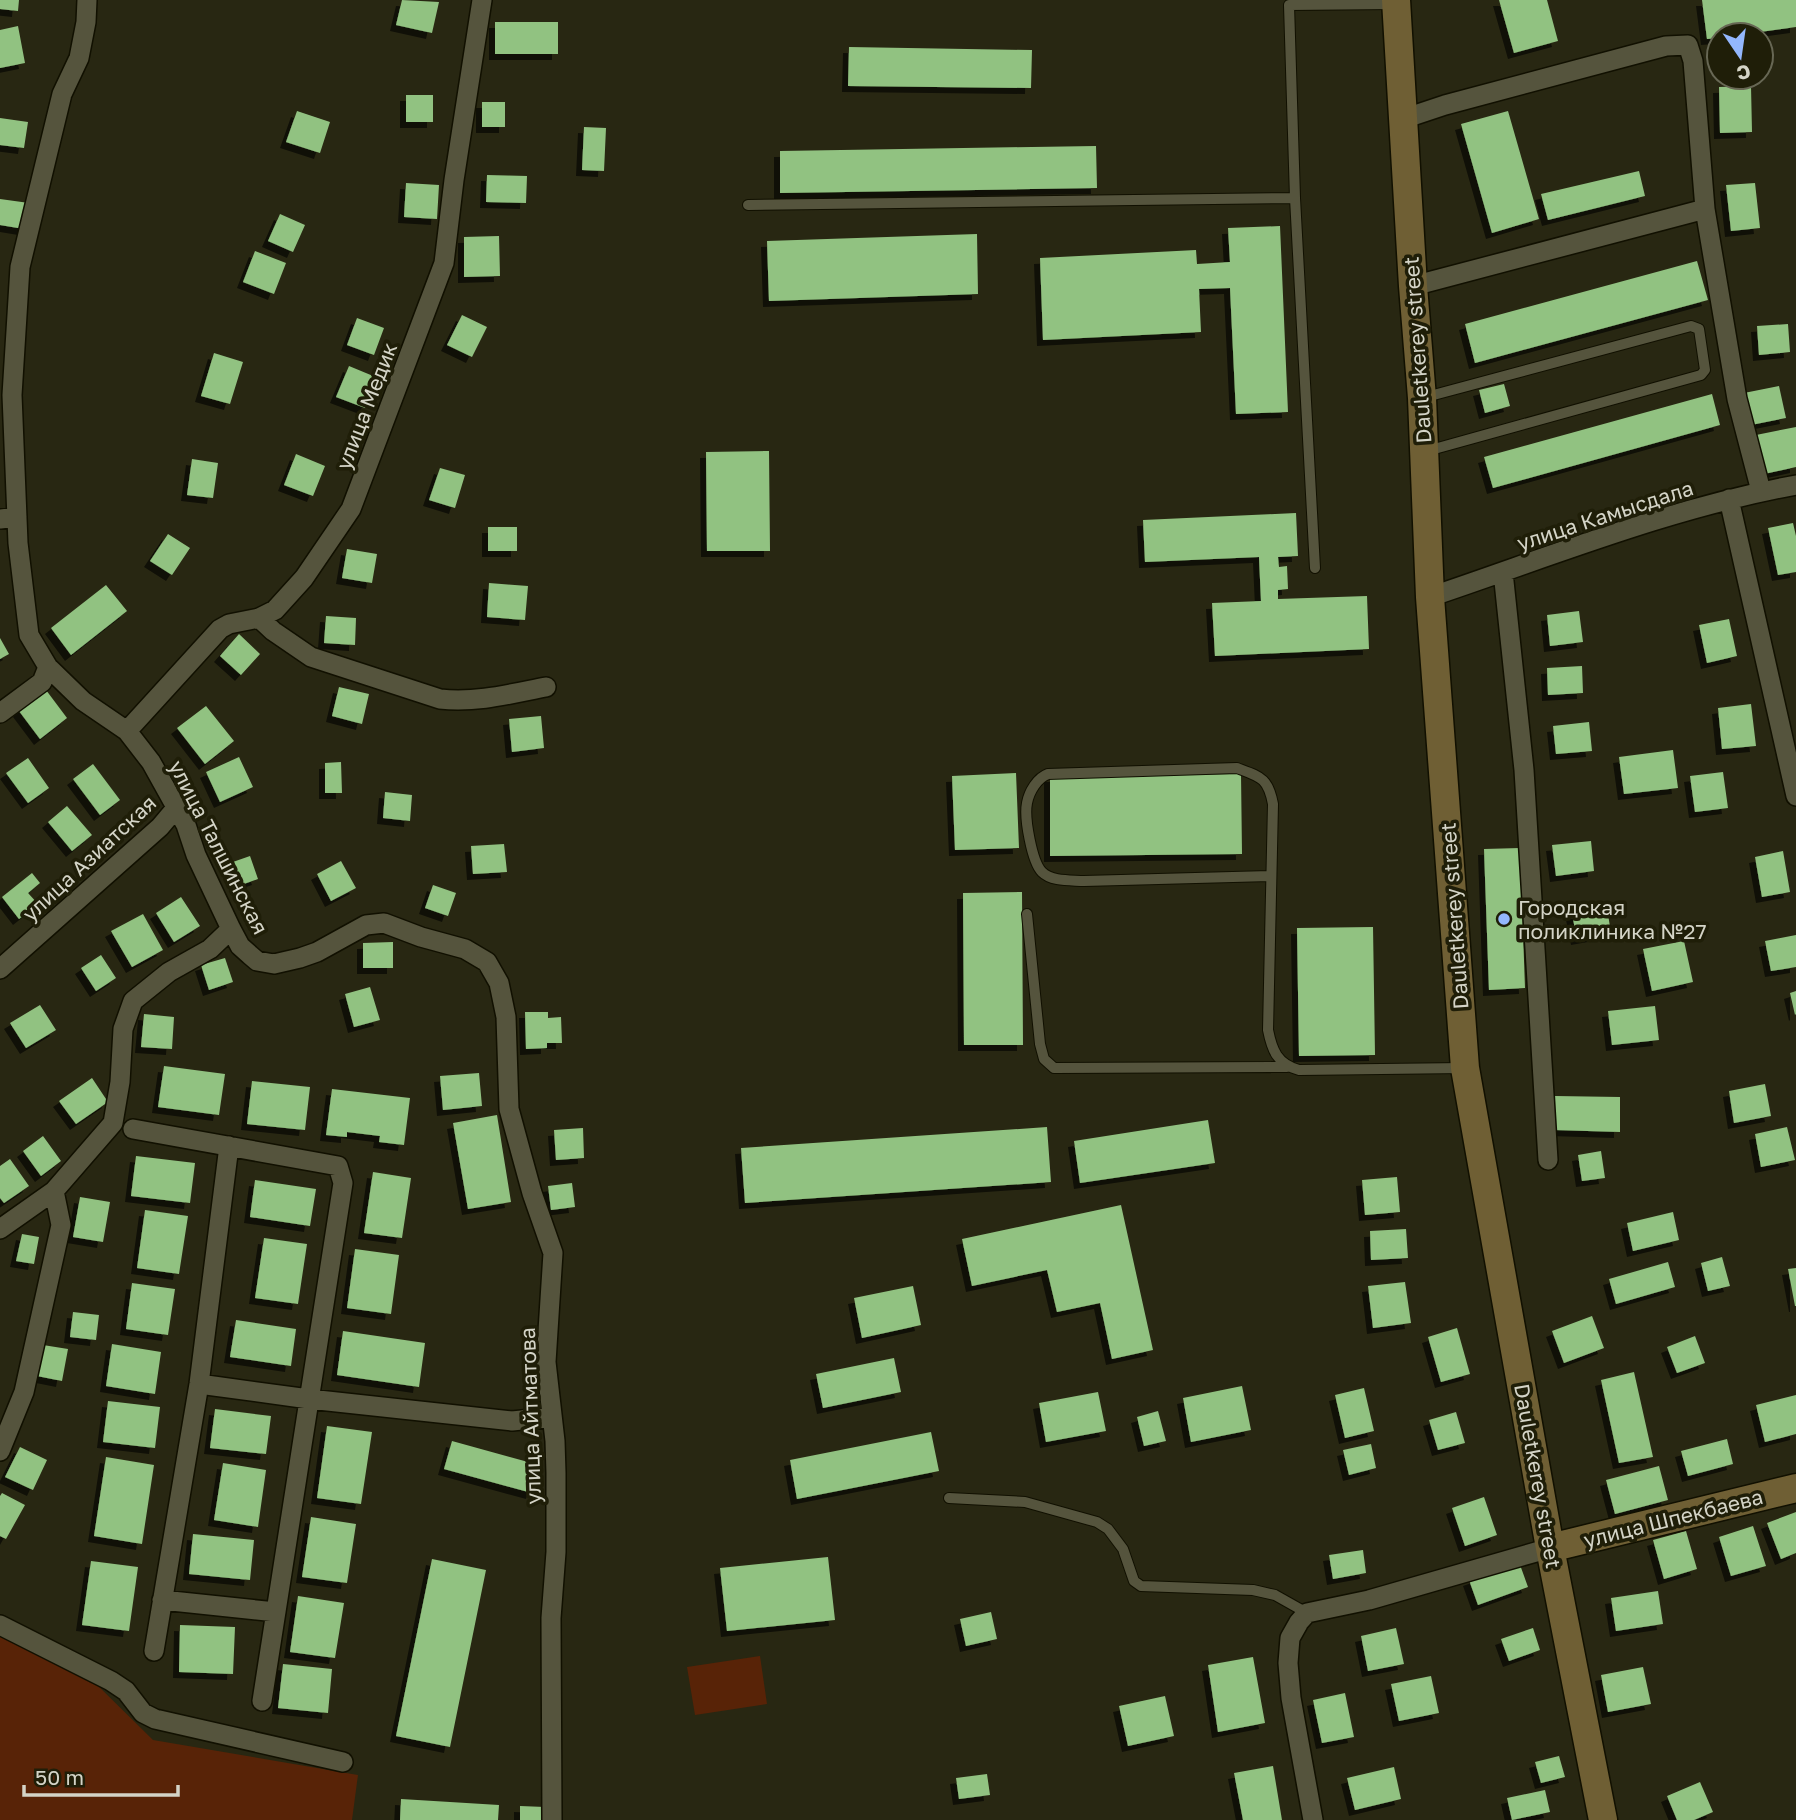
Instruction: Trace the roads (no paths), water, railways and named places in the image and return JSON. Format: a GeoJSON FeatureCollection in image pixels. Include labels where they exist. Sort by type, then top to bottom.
{"type":"FeatureCollection","features":[{"type":"Feature","properties":{"kind":"main road","name":"Dauletkerey street"},"geometry":{"type":"LineString","coordinates":[[1397,2],[1422,398],[1430,597],[1465,1068],[1550,1548],[1603,1820]]}},
{"type":"Feature","properties":{"kind":"main road","name":"улица Шпекбаева"},"geometry":{"type":"LineString","coordinates":[[1550,1548],[1796,1488]]}},
{"type":"Feature","properties":{"kind":"street","name":"улица Талшинская"},"geometry":{"type":"LineString","coordinates":[[87,0],[79,58],[62,94],[20,267],[12,394],[9,518],[18,543],[29,635],[48,667],[83,701],[127,731],[151,762],[176,808],[230,929],[240,946],[257,961],[274,964],[317,952],[366,925],[384,923],[465,949],[487,962],[499,983],[506,1017]]}},
{"type":"Feature","properties":{"kind":"street","name":"улица Медик"},"geometry":{"type":"LineString","coordinates":[[127,731],[220,629],[229,624],[259,618],[275,610],[304,578],[351,509],[444,263],[482,0]]}},
{"type":"Feature","properties":{"kind":"street"},"geometry":{"type":"LineString","coordinates":[[1403,118],[1666,46],[1688,45],[1693,61],[1705,209],[1737,398],[1760,491]]}},
{"type":"Feature","properties":{"kind":"street"},"geometry":{"type":"LineString","coordinates":[[1413,286],[1705,209]]}},
{"type":"Feature","properties":{"kind":"street","name":"улица Камысдала"},"geometry":{"type":"LineString","coordinates":[[1430,597],[1638,524],[1760,491],[1796,485]]}},
{"type":"Feature","properties":{"kind":"street"},"geometry":{"type":"LineString","coordinates":[[1729,499],[1796,796]]}},
{"type":"Feature","properties":{"kind":"street"},"geometry":{"type":"LineString","coordinates":[[1503,572],[1524,770],[1548,1160]]}},
{"type":"Feature","properties":{"kind":"street"},"geometry":{"type":"LineString","coordinates":[[259,618],[311,657],[440,699],[486,699],[546,687]]}},
{"type":"Feature","properties":{"kind":"street"},"geometry":{"type":"LineString","coordinates":[[0,713],[42,682],[48,667]]}},
{"type":"Feature","properties":{"kind":"street","name":"улица Азиатская"},"geometry":{"type":"LineString","coordinates":[[0,969],[160,827],[176,808]]}},
{"type":"Feature","properties":{"kind":"street"},"geometry":{"type":"LineString","coordinates":[[0,1228],[54,1191],[113,1124],[120,1082],[123,1029],[133,1001],[169,972],[210,948],[230,929]]}},
{"type":"Feature","properties":{"kind":"street","name":"улица Айтматова"},"geometry":{"type":"LineString","coordinates":[[506,1017],[509,1109],[532,1193],[553,1253],[546,1362],[555,1441],[556,1513],[551,1618],[552,1820]]}},
{"type":"Feature","properties":{"kind":"street"},"geometry":{"type":"LineString","coordinates":[[133,1129],[338,1166],[341,1174],[343,1183],[261,1701]]}},
{"type":"Feature","properties":{"kind":"street"},"geometry":{"type":"LineString","coordinates":[[153,1651],[199,1384],[229,1146]]}},
{"type":"Feature","properties":{"kind":"street"},"geometry":{"type":"LineString","coordinates":[[0,1451],[24,1392],[61,1225],[54,1191]]}},
{"type":"Feature","properties":{"kind":"street"},"geometry":{"type":"LineString","coordinates":[[199,1384],[512,1421],[552,1417]]}},
{"type":"Feature","properties":{"kind":"street","name":"улица Шпекбаева"},"geometry":{"type":"LineString","coordinates":[[1307,1613],[1369,1600],[1550,1548]]}},
{"type":"Feature","properties":{"kind":"street"},"geometry":{"type":"LineString","coordinates":[[162,1600],[276,1612]]}},
{"type":"Feature","properties":{"kind":"street"},"geometry":{"type":"LineString","coordinates":[[1307,1613],[1290,1637],[1288,1663],[1291,1699],[1313,1820]]}},
{"type":"Feature","properties":{"kind":"street"},"geometry":{"type":"LineString","coordinates":[[0,1625],[126,1690],[143,1713],[155,1719],[343,1762]]}},
{"type":"Feature","properties":{"kind":"lane"},"geometry":{"type":"LineString","coordinates":[[1315,568],[1295,198],[1289,5],[1397,2]]}},
{"type":"Feature","properties":{"kind":"lane"},"geometry":{"type":"LineString","coordinates":[[748,205],[1295,198]]}},
{"type":"Feature","properties":{"kind":"lane"},"geometry":{"type":"LineString","coordinates":[[1422,398],[1691,326],[1699,329],[1705,370],[1701,375],[1424,452]]}},
{"type":"Feature","properties":{"kind":"lane"},"geometry":{"type":"LineString","coordinates":[[1270,876],[1084,881],[1055,879],[1042,872],[1034,858],[1026,813],[1027,803],[1034,786],[1042,776],[1048,774],[1237,768],[1265,780],[1270,788],[1273,804],[1268,1030],[1272,1049],[1288,1067]]}},
{"type":"Feature","properties":{"kind":"lane"},"geometry":{"type":"LineString","coordinates":[[1027,914],[1040,1044],[1044,1059],[1054,1068],[1288,1067],[1317,1071],[1465,1068]]}},
{"type":"Feature","properties":{"kind":"lane"},"geometry":{"type":"LineString","coordinates":[[949,1497],[997,1498],[1025,1502],[1097,1522],[1108,1529],[1123,1549],[1134,1581],[1141,1586],[1253,1590],[1275,1595],[1307,1613]]}},
{"type":"Feature","properties":{"kind":"place","name":"Городская поликлиника №27"},"geometry":{"type":"Point","coordinates":[1504,919]}}]}
